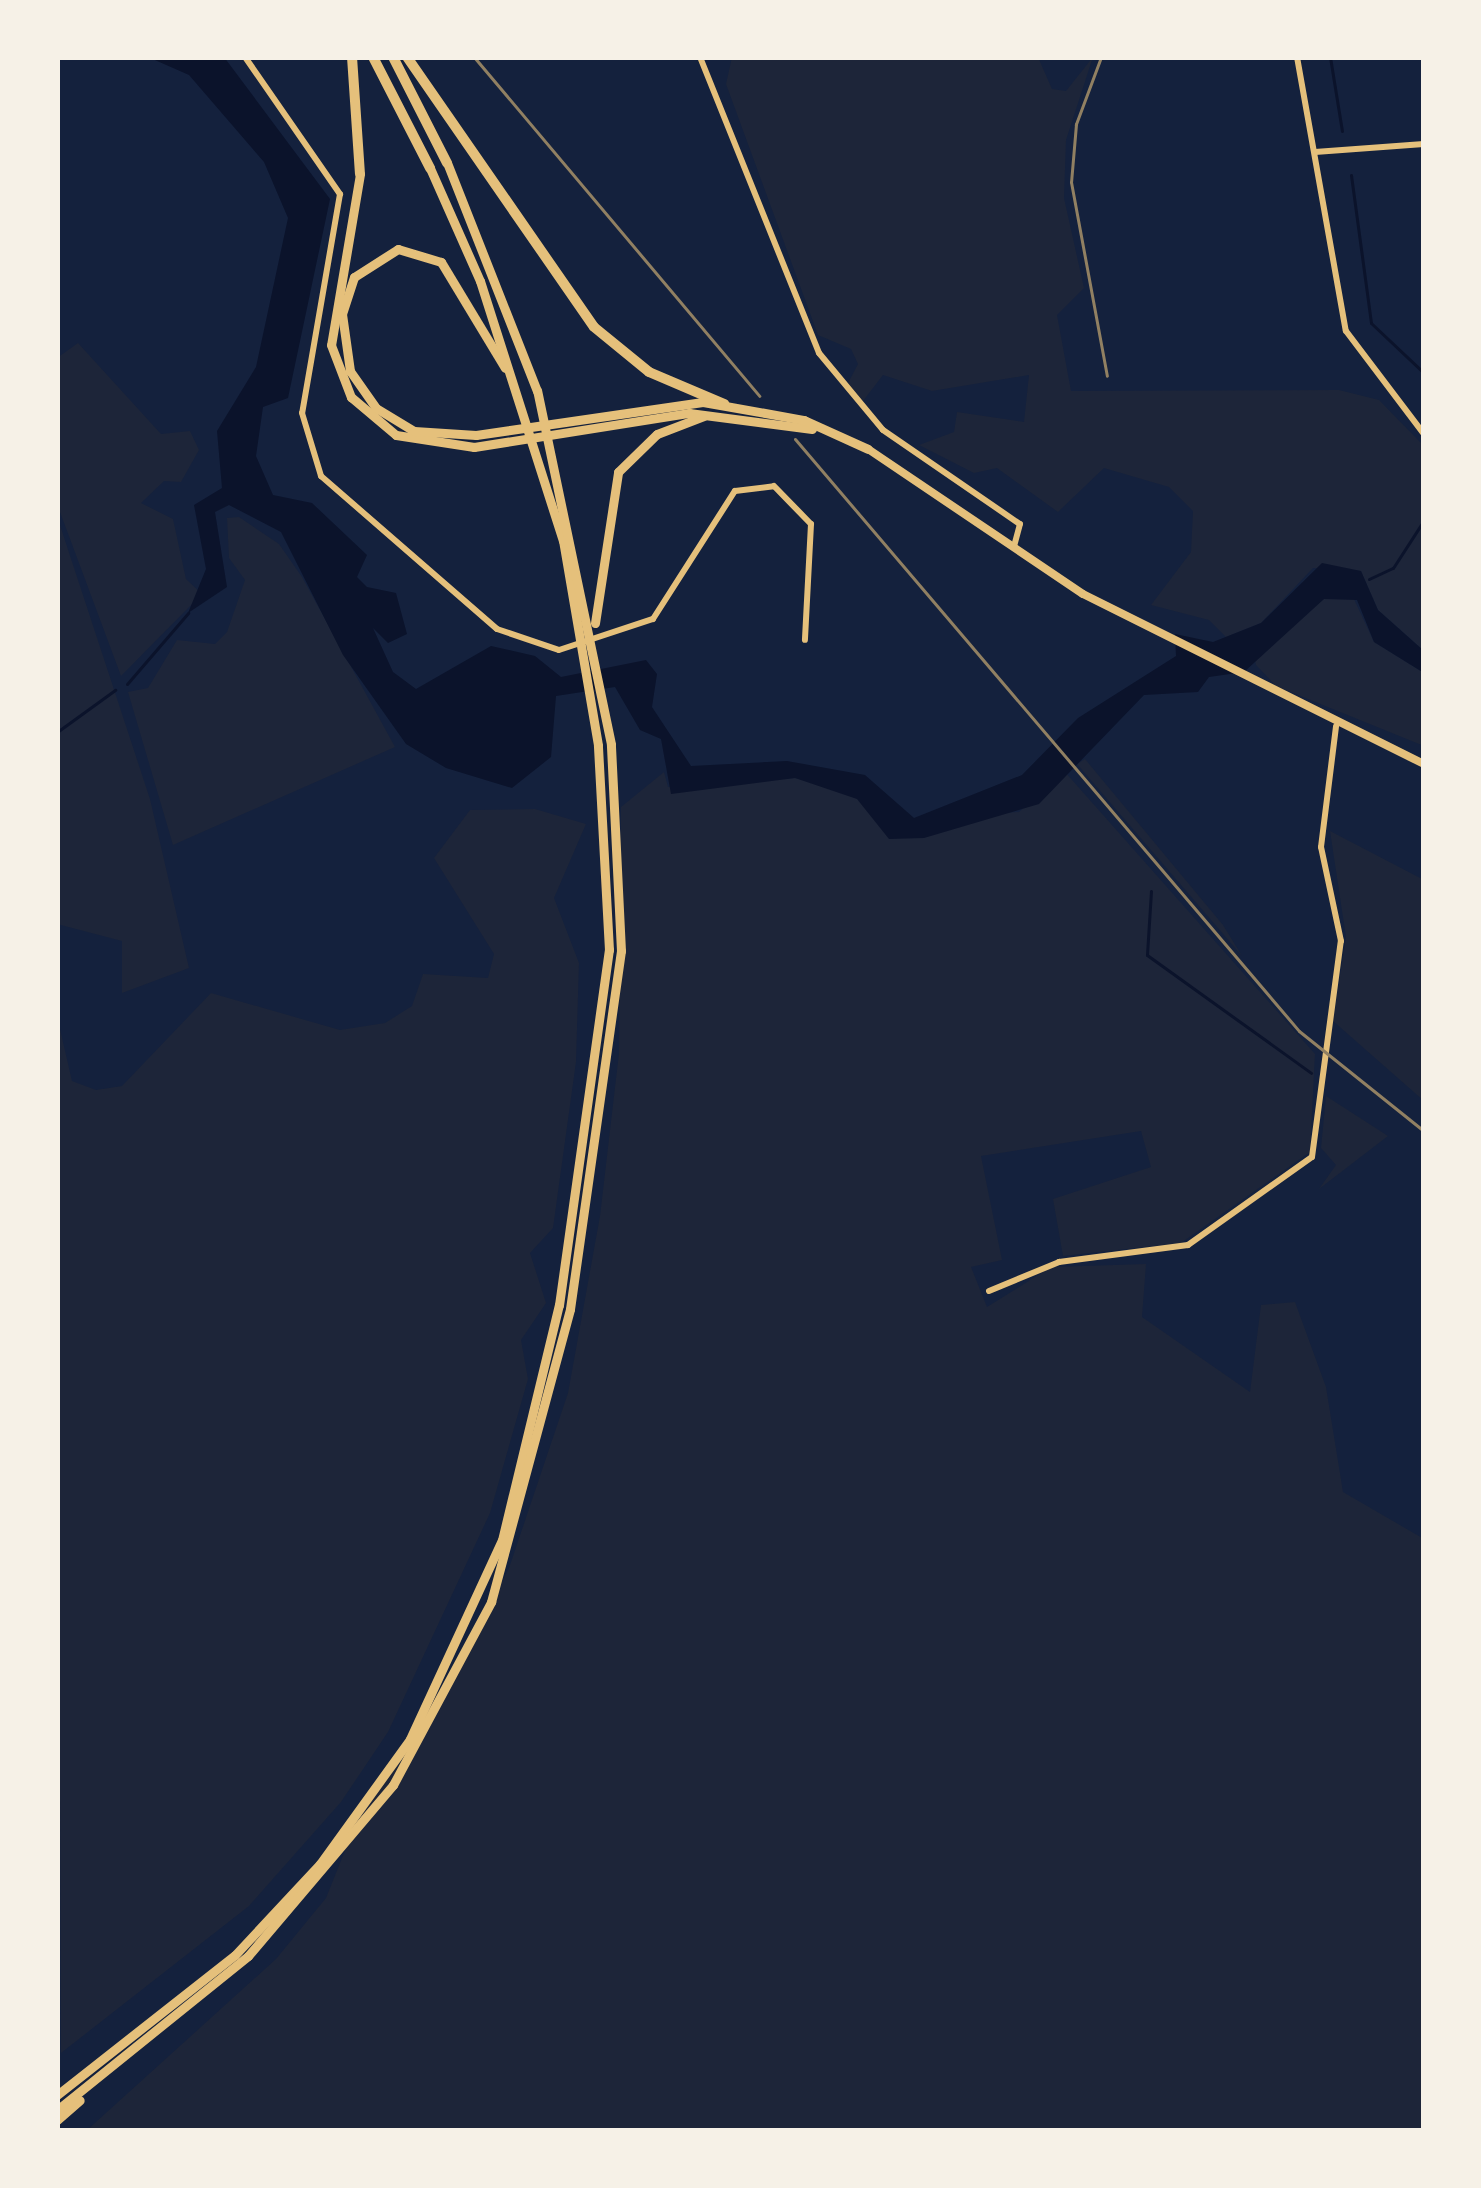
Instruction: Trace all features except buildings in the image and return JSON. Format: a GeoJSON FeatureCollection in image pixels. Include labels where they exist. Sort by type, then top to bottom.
{"type":"FeatureCollection","features":[{"type":"Feature","properties":{"kind":"highway"},"geometry":{"type":"LineString","coordinates":[[352,57],[360,174]]}},
{"type":"Feature","properties":{"kind":"highway"},"geometry":{"type":"LineString","coordinates":[[373,57],[430,168]]}},
{"type":"Feature","properties":{"kind":"highway"},"geometry":{"type":"LineString","coordinates":[[393,57],[447,163]]}},
{"type":"Feature","properties":{"kind":"highway"},"geometry":{"type":"LineString","coordinates":[[406,57],[594,327],[649,372],[720,409]]}},
{"type":"Feature","properties":{"kind":"main road"},"geometry":{"type":"LineString","coordinates":[[57,2120],[330,1870],[418,1745],[490,1602],[557,1374],[609,1072],[621,951],[610,744],[537,391],[447,163]]}},
{"type":"Feature","properties":{"kind":"main road"},"geometry":{"type":"LineString","coordinates":[[57,2096],[213,1975],[320,1864],[410,1739],[481,1598],[546,1372],[599,1070],[609,950],[589,637],[520,395],[430,168]]}},
{"type":"Feature","properties":{"kind":"main road"},"geometry":{"type":"LineString","coordinates":[[360,174],[329,317],[344,386],[410,441],[506,435],[580,419],[720,409],[868,449]]}},
{"type":"Feature","properties":{"kind":"main road"},"geometry":{"type":"LineString","coordinates":[[506,435],[428,434],[365,396],[342,342],[362,267],[398,249],[441,262],[520,395]]}},
{"type":"Feature","properties":{"kind":"main road"},"geometry":{"type":"LineString","coordinates":[[589,637],[618,472],[657,434],[720,409]]}},
{"type":"Feature","properties":{"kind":"main road"},"geometry":{"type":"LineString","coordinates":[[57,2110],[120,2065]]}},
{"type":"Feature","properties":{"kind":"street"},"geometry":{"type":"LineString","coordinates":[[245,57],[340,194],[302,412],[321,476],[497,629],[559,650],[652,619],[734,491],[774,485],[812,524],[805,640]]}},
{"type":"Feature","properties":{"kind":"street"},"geometry":{"type":"LineString","coordinates":[[700,57],[819,353],[884,430],[1020,524],[1012,548]]}},
{"type":"Feature","properties":{"kind":"street"},"geometry":{"type":"LineString","coordinates":[[1297,57],[1346,331],[1424,434]]}},
{"type":"Feature","properties":{"kind":"street"},"geometry":{"type":"LineString","coordinates":[[1315,152],[1424,144]]}},
{"type":"Feature","properties":{"kind":"street"},"geometry":{"type":"LineString","coordinates":[[868,449],[1012,548],[1166,640],[1336,726],[1424,764]]}},
{"type":"Feature","properties":{"kind":"street"},"geometry":{"type":"LineString","coordinates":[[989,1291],[1059,1262],[1188,1245],[1315,1151],[1341,941],[1321,847],[1336,726]]}},
{"type":"Feature","properties":{"kind":"shaded area"},"geometry":{"type":"Polygon","coordinates":[[[148,57],[224,57],[330,199],[288,398],[263,407],[256,456],[273,495],[312,503],[367,555],[357,577],[367,587],[396,593],[407,634],[388,643],[373,628],[393,672],[416,689],[491,646],[535,656],[561,677],[646,660],[657,674],[652,707],[691,766],[787,761],[865,775],[914,818],[1022,775],[1078,718],[1176,656],[1175,634],[1213,642],[1261,623],[1322,563],[1361,571],[1378,610],[1424,651],[1424,673],[1374,642],[1357,600],[1324,599],[1244,672],[1209,677],[1198,692],[1144,695],[1039,804],[924,838],[889,839],[857,799],[795,778],[671,794],[661,739],[640,730],[615,687],[556,696],[551,757],[512,788],[446,768],[406,744],[343,655],[281,532],[229,505],[215,512],[227,587],[188,613],[206,569],[194,505],[222,488],[217,431],[256,367],[288,218],[264,162],[189,75],[148,57]]]}},
{"type":"Feature","properties":{"kind":"shaded area"},"geometry":{"type":"Polygon","coordinates":[[[732,57],[1038,57],[1052,89],[1066,91],[1093,57],[1066,140],[1064,198],[1084,288],[1057,315],[1071,391],[1339,390],[1379,400],[1424,446],[1424,651],[1378,610],[1361,571],[1313,568],[1261,623],[1226,637],[1209,620],[1151,605],[1191,552],[1193,511],[1169,487],[1104,468],[1058,512],[997,468],[974,473],[919,445],[954,432],[957,412],[1024,422],[1029,375],[932,391],[883,375],[863,401],[847,385],[858,364],[851,349],[818,335],[726,84],[732,57]]]}},
{"type":"Feature","properties":{"kind":"shaded area"},"geometry":{"type":"Polygon","coordinates":[[[78,343],[161,434],[190,431],[199,450],[181,482],[164,481],[141,503],[173,519],[186,579],[202,594],[121,676],[57,504],[57,358],[78,343]]]}},
{"type":"Feature","properties":{"kind":"shaded area"},"geometry":{"type":"Polygon","coordinates":[[[57,516],[150,799],[189,968],[122,993],[122,941],[57,924],[57,516]]]}},
{"type":"Feature","properties":{"kind":"shaded area"},"geometry":{"type":"Polygon","coordinates":[[[239,517],[279,544],[302,577],[395,747],[173,845],[128,692],[148,688],[177,640],[215,644],[227,632],[245,580],[229,558],[227,518],[239,517]]]}},
{"type":"Feature","properties":{"kind":"shaded area"},"geometry":{"type":"Polygon","coordinates":[[[1353,597],[1374,642],[1424,673],[1424,746],[1276,686],[1256,665],[1253,652],[1324,599],[1353,597]]]}},
{"type":"Feature","properties":{"kind":"shaded area"},"geometry":{"type":"Polygon","coordinates":[[[1085,759],[1223,925],[1242,956],[1077,764],[1085,759]]]}},
{"type":"Feature","properties":{"kind":"shaded area"},"geometry":{"type":"Polygon","coordinates":[[[664,772],[668,787],[795,778],[855,793],[887,821],[1019,812],[1065,772],[1315,1054],[1310,1152],[1181,1243],[1063,1256],[1053,1199],[1151,1167],[1141,1131],[981,1156],[1002,1260],[971,1267],[987,1307],[1051,1267],[1146,1264],[1142,1317],[1250,1392],[1261,1305],[1295,1302],[1326,1387],[1343,1492],[1424,1539],[1424,2131],[86,2131],[276,1959],[326,1898],[370,1788],[424,1728],[509,1568],[568,1393],[600,1216],[619,1053],[621,807],[664,772]]]}},
{"type":"Feature","properties":{"kind":"shaded area"},"geometry":{"type":"Polygon","coordinates":[[[535,809],[586,824],[554,898],[579,963],[576,1062],[553,1228],[530,1253],[546,1303],[521,1340],[528,1379],[490,1513],[388,1732],[341,1802],[249,1906],[61,2053],[57,1016],[72,1081],[96,1090],[122,1086],[211,993],[340,1030],[385,1023],[412,1006],[423,974],[488,978],[494,954],[434,858],[470,810],[535,809]]]}},
{"type":"Feature","properties":{"kind":"shaded area"},"geometry":{"type":"Polygon","coordinates":[[[1330,831],[1424,880],[1424,1101],[1333,1021],[1346,937],[1330,831]]]}},
{"type":"Feature","properties":{"kind":"shaded area"},"geometry":{"type":"Polygon","coordinates":[[[1326,1096],[1388,1136],[1319,1189],[1336,1165],[1321,1148],[1326,1096]]]}},
{"type":"Feature","properties":{"kind":"waterway"},"geometry":{"type":"LineString","coordinates":[[1330,57],[1342,131]]}},
{"type":"Feature","properties":{"kind":"waterway"},"geometry":{"type":"LineString","coordinates":[[1351,175],[1371,323],[1424,373]]}},
{"type":"Feature","properties":{"kind":"waterway"},"geometry":{"type":"LineString","coordinates":[[1369,579],[1393,568],[1424,520]]}},
{"type":"Feature","properties":{"kind":"waterway"},"geometry":{"type":"LineString","coordinates":[[127,684],[188,613]]}},
{"type":"Feature","properties":{"kind":"waterway"},"geometry":{"type":"LineString","coordinates":[[57,732],[115,690]]}},
{"type":"Feature","properties":{"kind":"waterway"},"geometry":{"type":"LineString","coordinates":[[1151,891],[1147,955],[1311,1073]]}},
{"type":"Feature","properties":{"kind":"railway"},"geometry":{"type":"LineString","coordinates":[[474,57],[759,396]]}},
{"type":"Feature","properties":{"kind":"railway"},"geometry":{"type":"LineString","coordinates":[[1101,57],[1076,124],[1071,182],[1107,376]]}},
{"type":"Feature","properties":{"kind":"railway"},"geometry":{"type":"LineString","coordinates":[[795,439],[1299,1031],[1424,1131]]}}]}
